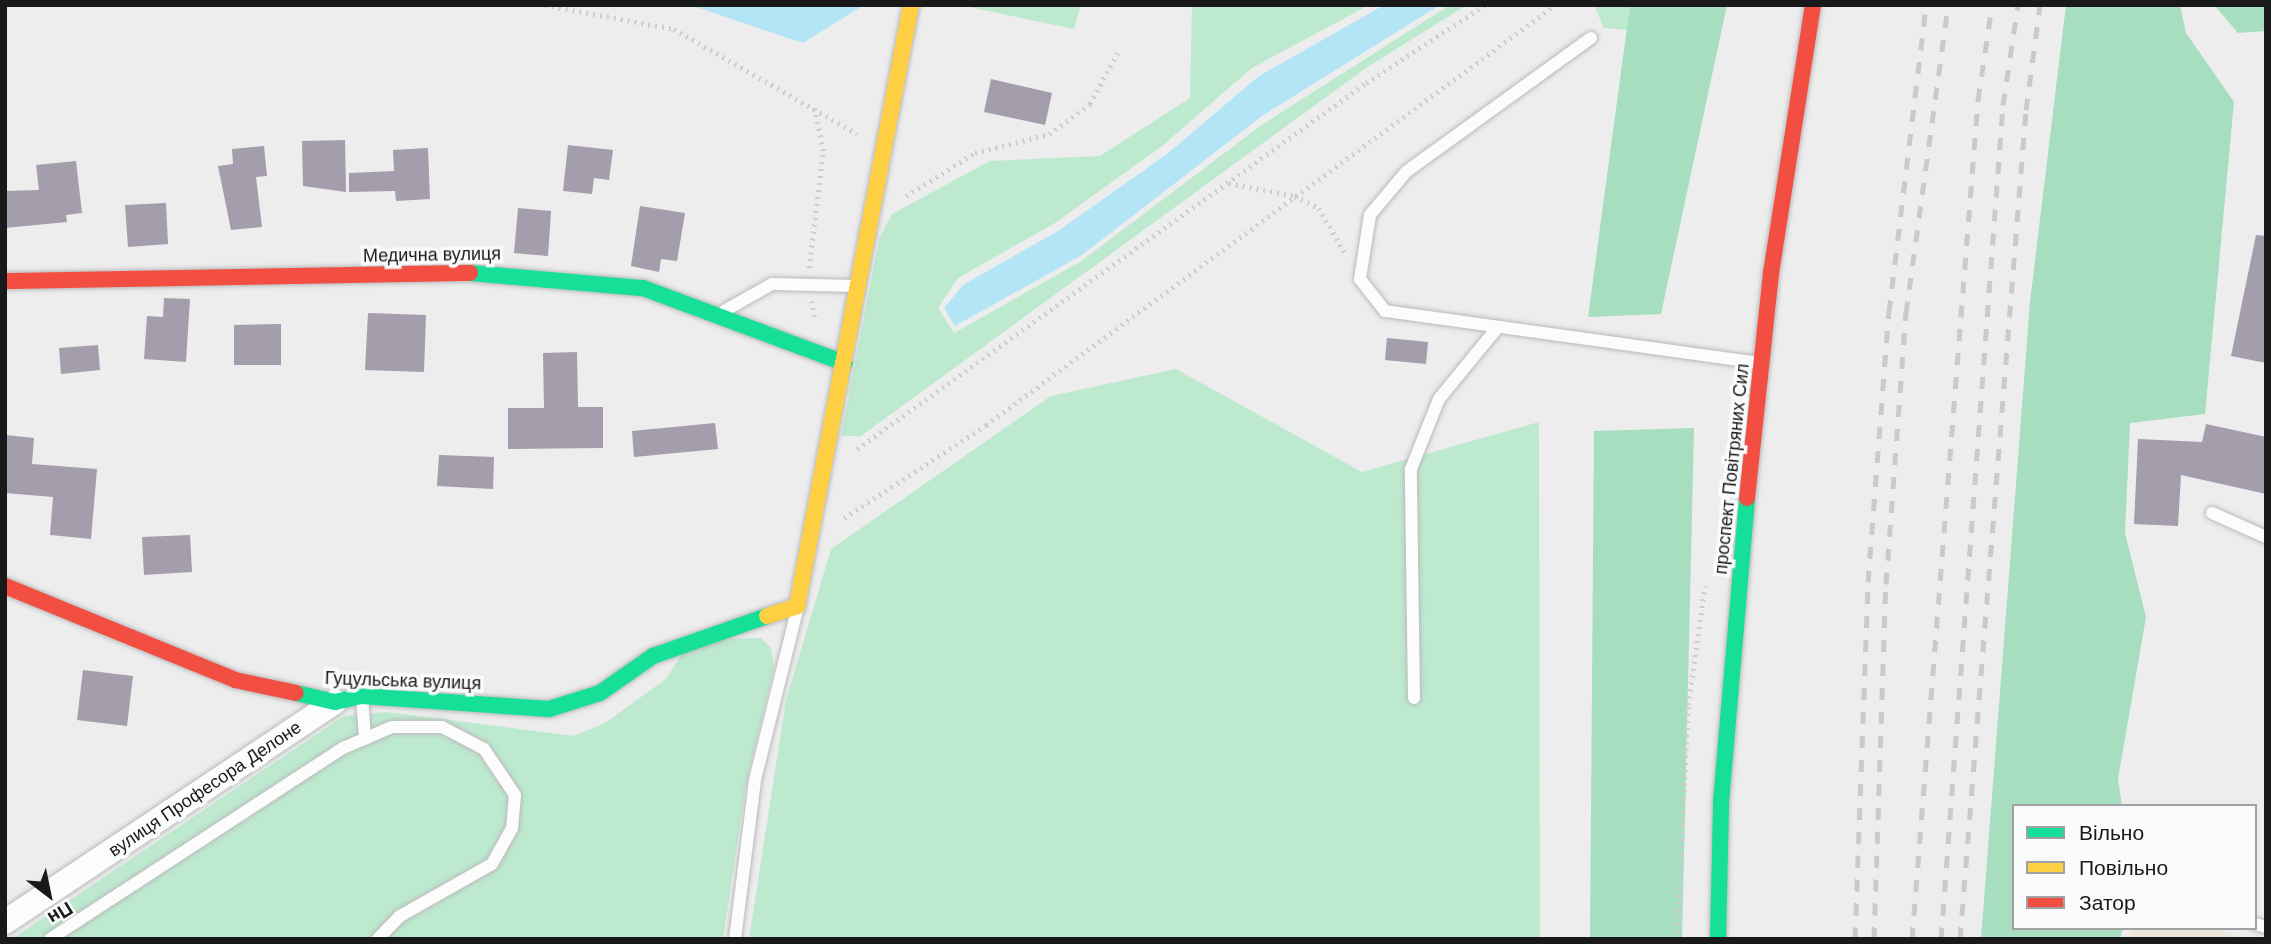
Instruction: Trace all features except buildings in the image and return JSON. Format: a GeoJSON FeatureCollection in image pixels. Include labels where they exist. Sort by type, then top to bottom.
{"type":"FeatureCollection","features":[{"type":"Feature","properties":{"kind":"street"},"geometry":{"type":"LineString","coordinates":[[797,607],[816,528],[911,5]]}},
{"type":"Feature","properties":{"kind":"street","name":"проспект Повітряних Сил"},"geometry":{"type":"LineString","coordinates":[[1718,939],[1721,802],[1762,364],[1813,5]]}},
{"type":"Feature","properties":{"kind":"street","name":"Медична вулиця"},"geometry":{"type":"LineString","coordinates":[[5,281],[507,272],[643,288],[845,363]]}},
{"type":"Feature","properties":{"kind":"street","name":"Гуцульська вулиця"},"geometry":{"type":"LineString","coordinates":[[5,586],[235,680],[335,702],[362,696],[549,709],[573,704],[653,656],[797,607]]}},
{"type":"Feature","properties":{"kind":"street","name":"вулиця Професора Делоне"},"geometry":{"type":"LineString","coordinates":[[5,922],[335,702]]}},
{"type":"Feature","properties":{"kind":"lane"},"geometry":{"type":"LineString","coordinates":[[1591,38],[1406,172],[1370,215],[1360,279],[1385,311],[1762,364]]}},
{"type":"Feature","properties":{"kind":"lane"},"geometry":{"type":"LineString","coordinates":[[716,316],[772,284],[808,281],[859,286]]}},
{"type":"Feature","properties":{"kind":"lane"},"geometry":{"type":"LineString","coordinates":[[1415,698],[1411,469],[1439,399],[1498,327]]}},
{"type":"Feature","properties":{"kind":"lane"},"geometry":{"type":"LineString","coordinates":[[2212,513],[2266,537]]}},
{"type":"Feature","properties":{"kind":"lane"},"geometry":{"type":"LineString","coordinates":[[735,939],[755,780],[797,607]]}},
{"type":"Feature","properties":{"kind":"lane"},"geometry":{"type":"LineString","coordinates":[[362,696],[365,739]]}},
{"type":"Feature","properties":{"kind":"lane"},"geometry":{"type":"LineString","coordinates":[[50,939],[365,739],[392,727],[442,727],[484,749],[516,795],[512,828],[492,864],[400,916],[378,939]]}},
{"type":"Feature","properties":{"kind":"path"},"geometry":{"type":"LineString","coordinates":[[545,5],[674,29],[814,107],[884,151]]}},
{"type":"Feature","properties":{"kind":"path"},"geometry":{"type":"LineString","coordinates":[[829,454],[861,449],[957,383],[1228,183],[1485,5]]}},
{"type":"Feature","properties":{"kind":"path"},"geometry":{"type":"LineString","coordinates":[[816,528],[882,496],[986,425],[1555,5]]}},
{"type":"Feature","properties":{"kind":"path"},"geometry":{"type":"LineString","coordinates":[[872,216],[975,153],[1049,134],[1090,104],[1119,50]]}},
{"type":"Feature","properties":{"kind":"path"},"geometry":{"type":"LineString","coordinates":[[814,107],[823,152],[808,281],[822,355]]}},
{"type":"Feature","properties":{"kind":"path"},"geometry":{"type":"LineString","coordinates":[[1228,183],[1295,196],[1319,208],[1360,279]]}},
{"type":"Feature","properties":{"kind":"shaded area"},"geometry":{"type":"Polygon","coordinates":[[[2130,930],[2218,930],[2245,939],[2127,939],[2130,930]]]}},
{"type":"Feature","properties":{"kind":"green space"},"geometry":{"type":"Polygon","coordinates":[[[959,5],[1081,5],[1074,29],[959,5]]]}},
{"type":"Feature","properties":{"kind":"green space"},"geometry":{"type":"Polygon","coordinates":[[[1192,5],[1369,5],[1252,68],[1162,146],[1055,223],[958,278],[938,308],[954,333],[1080,262],[1263,124],[1450,5],[1467,5],[1366,68],[861,436],[841,436],[879,239],[892,214],[990,161],[1100,156],[1190,98],[1192,5]]]}},
{"type":"Feature","properties":{"kind":"green space"},"geometry":{"type":"Polygon","coordinates":[[[1594,5],[1630,5],[1627,30],[1604,28],[1594,5]]]}},
{"type":"Feature","properties":{"kind":"green space"},"geometry":{"type":"Polygon","coordinates":[[[1630,5],[1727,5],[1661,314],[1588,317],[1630,5]]]}},
{"type":"Feature","properties":{"kind":"green space"},"geometry":{"type":"Polygon","coordinates":[[[2066,5],[2180,5],[2186,33],[2234,102],[2205,414],[2130,423],[2125,533],[2146,617],[2118,779],[2122,804],[2012,804],[2012,930],[2122,930],[2120,939],[1981,939],[2030,302],[2066,5]]]}},
{"type":"Feature","properties":{"kind":"green space"},"geometry":{"type":"Polygon","coordinates":[[[2214,5],[2266,5],[2266,31],[2238,33],[2214,5]]]}},
{"type":"Feature","properties":{"kind":"green space"},"geometry":{"type":"Polygon","coordinates":[[[1176,369],[1362,472],[1539,422],[1540,939],[749,939],[786,700],[831,549],[1051,396],[1176,369]]]}},
{"type":"Feature","properties":{"kind":"green space"},"geometry":{"type":"Polygon","coordinates":[[[1694,428],[1682,939],[1590,939],[1594,431],[1694,428]]]}},
{"type":"Feature","properties":{"kind":"green space"},"geometry":{"type":"Polygon","coordinates":[[[761,638],[771,648],[774,667],[746,785],[723,939],[12,939],[344,716],[387,712],[573,736],[605,723],[666,679],[681,655],[723,639],[761,638]]]}},
{"type":"Feature","properties":{"kind":"water"},"geometry":{"type":"Polygon","coordinates":[[[690,5],[864,5],[803,43],[690,5]]]}},
{"type":"Feature","properties":{"kind":"water"},"geometry":{"type":"Polygon","coordinates":[[[1384,5],[1440,5],[1262,116],[1082,255],[955,326],[944,308],[963,285],[1058,231],[1167,154],[1259,76],[1384,5]]]}},
{"type":"Feature","properties":{"kind":"railway"},"geometry":{"type":"LineString","coordinates":[[1855,939],[1868,582],[1889,312],[1926,5]]}},
{"type":"Feature","properties":{"kind":"railway"},"geometry":{"type":"LineString","coordinates":[[1874,939],[1886,584],[1906,313],[1948,5]]}},
{"type":"Feature","properties":{"kind":"railway"},"geometry":{"type":"LineString","coordinates":[[1912,939],[1978,100],[1992,5]]}},
{"type":"Feature","properties":{"kind":"railway"},"geometry":{"type":"LineString","coordinates":[[1941,939],[2003,105],[2018,5]]}},
{"type":"Feature","properties":{"kind":"railway"},"geometry":{"type":"LineString","coordinates":[[1960,939],[2026,110],[2040,5]]}},
{"type":"Feature","properties":{"kind":"traffic: fast"},"geometry":{"type":"LineString","coordinates":[[470,273],[643,288],[845,363]]}},
{"type":"Feature","properties":{"kind":"traffic: fast"},"geometry":{"type":"LineString","coordinates":[[1718,939],[1721,802],[1747,498]]}},
{"type":"Feature","properties":{"kind":"traffic: fast"},"geometry":{"type":"LineString","coordinates":[[296,693],[335,702],[362,696],[549,709],[600,693],[653,656],[767,616]]}},
{"type":"Feature","properties":{"kind":"traffic: slow"},"geometry":{"type":"LineString","coordinates":[[767,616],[797,606],[911,5]]}},
{"type":"Feature","properties":{"kind":"traffic: jam"},"geometry":{"type":"LineString","coordinates":[[1747,498],[1771,273],[1813,5]]}},
{"type":"Feature","properties":{"kind":"traffic: jam"},"geometry":{"type":"LineString","coordinates":[[5,281],[470,273]]}},
{"type":"Feature","properties":{"kind":"traffic: jam"},"geometry":{"type":"LineString","coordinates":[[5,586],[235,680],[296,693]]}}]}
